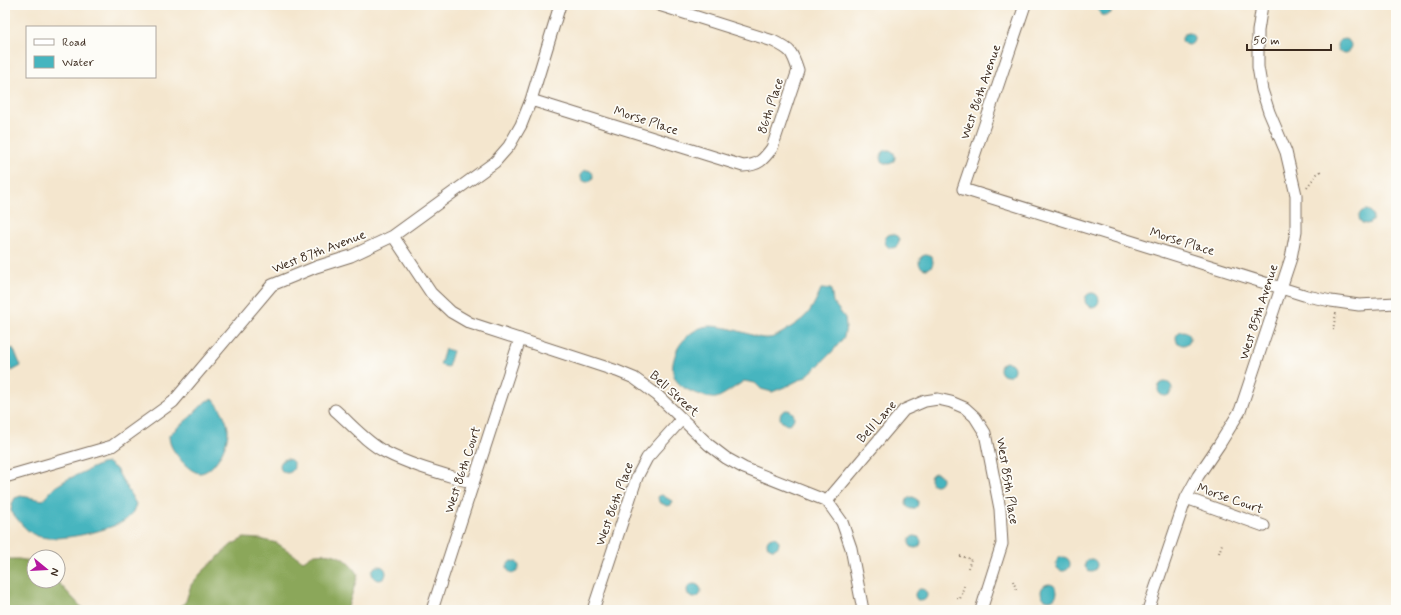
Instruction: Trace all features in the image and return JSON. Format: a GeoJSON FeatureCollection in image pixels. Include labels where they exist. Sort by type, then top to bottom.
{"type":"FeatureCollection","features":[{"type":"Feature","properties":{"kind":"street","name":"West 87th Avenue"},"geometry":{"type":"LineString","coordinates":[[5,477],[112,446],[173,402],[272,285],[316,267],[351,256],[394,236],[495,162],[509,146],[521,125],[531,100],[560,5]]}},
{"type":"Feature","properties":{"kind":"street","name":"86th Place"},"geometry":{"type":"LineString","coordinates":[[659,5],[773,40],[788,49],[795,59],[798,70],[772,148],[764,158],[753,166]]}},
{"type":"Feature","properties":{"kind":"street","name":"West 86th Avenue"},"geometry":{"type":"LineString","coordinates":[[963,189],[1025,5]]}},
{"type":"Feature","properties":{"kind":"street","name":"West 85th Avenue"},"geometry":{"type":"LineString","coordinates":[[1148,610],[1186,498],[1198,476],[1240,412],[1291,258],[1296,231],[1296,195],[1286,152],[1269,112],[1262,90],[1258,68],[1258,31],[1262,5]]}},
{"type":"Feature","properties":{"kind":"street","name":"Morse Place"},"geometry":{"type":"LineString","coordinates":[[531,100],[743,166],[753,166]]}},
{"type":"Feature","properties":{"kind":"street","name":"Morse Place"},"geometry":{"type":"LineString","coordinates":[[963,189],[1307,296],[1358,305],[1396,303]]}},
{"type":"Feature","properties":{"kind":"street","name":"Bell Street"},"geometry":{"type":"LineString","coordinates":[[394,236],[431,293],[451,312],[470,323],[617,371],[634,378],[657,395],[709,445],[726,458],[744,468],[827,501]]}},
{"type":"Feature","properties":{"kind":"street","name":"West 86th Court"},"geometry":{"type":"LineString","coordinates":[[432,610],[520,339]]}},
{"type":"Feature","properties":{"kind":"street","name":"Bell Lane"},"geometry":{"type":"LineString","coordinates":[[827,501],[904,410],[925,401],[938,400],[950,402],[965,408]]}},
{"type":"Feature","properties":{"kind":"street","name":"West 85th Place"},"geometry":{"type":"LineString","coordinates":[[965,408],[975,416],[985,433],[1000,509],[1002,544],[981,610]]}},
{"type":"Feature","properties":{"kind":"street"},"geometry":{"type":"LineString","coordinates":[[335,410],[364,436],[385,452],[408,462],[473,484]]}},
{"type":"Feature","properties":{"kind":"street","name":"West 86th Place"},"geometry":{"type":"LineString","coordinates":[[593,610],[637,477],[647,458],[682,419]]}},
{"type":"Feature","properties":{"kind":"street","name":"Morse Court"},"geometry":{"type":"LineString","coordinates":[[1186,498],[1264,526]]}},
{"type":"Feature","properties":{"kind":"street"},"geometry":{"type":"LineString","coordinates":[[827,501],[842,522],[850,548],[863,610]]}},
{"type":"Feature","properties":{"kind":"path"},"geometry":{"type":"LineString","coordinates":[[1307,187],[1317,174],[1323,170]]}},
{"type":"Feature","properties":{"kind":"path"},"geometry":{"type":"LineString","coordinates":[[1333,330],[1338,302]]}},
{"type":"Feature","properties":{"kind":"path"},"geometry":{"type":"LineString","coordinates":[[1219,553],[1222,544]]}},
{"type":"Feature","properties":{"kind":"path"},"geometry":{"type":"LineString","coordinates":[[960,556],[971,559],[968,568]]}},
{"type":"Feature","properties":{"kind":"path"},"geometry":{"type":"LineString","coordinates":[[1013,581],[1017,591]]}},
{"type":"Feature","properties":{"kind":"path"},"geometry":{"type":"LineString","coordinates":[[957,598],[960,599],[964,586]]}},
{"type":"Feature","properties":{"kind":"green space"},"geometry":{"type":"Polygon","coordinates":[[[244,538],[260,539],[277,543],[303,561],[313,555],[323,553],[336,555],[346,561],[358,575],[347,610],[177,610],[186,601],[191,585],[201,573],[231,545],[244,538]]]}},
{"type":"Feature","properties":{"kind":"green space"},"geometry":{"type":"Polygon","coordinates":[[[5,559],[19,559],[26,560],[26,589],[64,589],[84,610],[5,610],[5,559]]]}},
{"type":"Feature","properties":{"kind":"water"},"geometry":{"type":"Polygon","coordinates":[[[1099,5],[1111,5],[1111,13],[1106,16],[1101,15],[1098,10],[1099,5]]]}},
{"type":"Feature","properties":{"kind":"water"},"geometry":{"type":"Polygon","coordinates":[[[1186,33],[1190,33],[1194,39],[1190,45],[1186,45],[1182,41],[1182,37],[1186,33]]]}},
{"type":"Feature","properties":{"kind":"water"},"geometry":{"type":"Polygon","coordinates":[[[1344,39],[1349,41],[1351,46],[1349,51],[1344,53],[1339,51],[1337,46],[1339,41],[1344,39]]]}},
{"type":"Feature","properties":{"kind":"water"},"geometry":{"type":"Polygon","coordinates":[[[885,150],[891,150],[895,154],[895,160],[891,164],[885,164],[881,160],[881,154],[885,150]]]}},
{"type":"Feature","properties":{"kind":"water"},"geometry":{"type":"Polygon","coordinates":[[[585,170],[589,170],[593,176],[589,182],[585,182],[581,178],[581,174],[585,170]]]}},
{"type":"Feature","properties":{"kind":"water"},"geometry":{"type":"Polygon","coordinates":[[[1366,210],[1371,212],[1373,217],[1371,222],[1366,224],[1361,222],[1359,217],[1361,212],[1366,210]]]}},
{"type":"Feature","properties":{"kind":"water"},"geometry":{"type":"Polygon","coordinates":[[[889,234],[895,234],[899,238],[899,244],[895,248],[889,248],[885,244],[885,238],[889,234]]]}},
{"type":"Feature","properties":{"kind":"water"},"geometry":{"type":"Polygon","coordinates":[[[923,255],[929,255],[933,259],[933,265],[929,269],[923,269],[919,265],[919,259],[923,255]]]}},
{"type":"Feature","properties":{"kind":"water"},"geometry":{"type":"Polygon","coordinates":[[[821,289],[831,289],[833,302],[845,318],[846,326],[844,337],[833,351],[805,377],[772,392],[761,389],[755,383],[744,381],[716,398],[706,397],[695,393],[676,381],[673,363],[678,348],[689,335],[696,330],[707,326],[717,326],[761,338],[777,336],[799,322],[808,314],[821,289]]]}},
{"type":"Feature","properties":{"kind":"water"},"geometry":{"type":"Polygon","coordinates":[[[1092,293],[1097,295],[1099,300],[1097,305],[1092,307],[1087,305],[1085,300],[1087,295],[1092,293]]]}},
{"type":"Feature","properties":{"kind":"water"},"geometry":{"type":"Polygon","coordinates":[[[1183,331],[1188,333],[1190,338],[1188,343],[1183,345],[1178,343],[1176,338],[1178,333],[1183,331]]]}},
{"type":"Feature","properties":{"kind":"water"},"geometry":{"type":"Polygon","coordinates":[[[13,348],[21,366],[12,371],[5,356],[5,352],[13,348]]]}},
{"type":"Feature","properties":{"kind":"water"},"geometry":{"type":"Polygon","coordinates":[[[445,349],[453,351],[448,367],[440,365],[445,349]]]}},
{"type":"Feature","properties":{"kind":"water"},"geometry":{"type":"Polygon","coordinates":[[[1007,362],[1012,364],[1014,369],[1012,374],[1007,376],[1002,374],[1000,369],[1002,364],[1007,362]]]}},
{"type":"Feature","properties":{"kind":"water"},"geometry":{"type":"Polygon","coordinates":[[[1165,382],[1170,384],[1172,389],[1170,394],[1165,396],[1160,394],[1158,389],[1160,384],[1165,382]]]}},
{"type":"Feature","properties":{"kind":"water"},"geometry":{"type":"Polygon","coordinates":[[[213,399],[225,417],[228,435],[224,449],[216,462],[206,471],[197,473],[186,466],[176,453],[171,445],[169,435],[206,401],[213,399]]]}},
{"type":"Feature","properties":{"kind":"water"},"geometry":{"type":"Polygon","coordinates":[[[784,410],[790,410],[794,414],[794,420],[790,424],[784,424],[780,420],[780,414],[784,410]]]}},
{"type":"Feature","properties":{"kind":"water"},"geometry":{"type":"Polygon","coordinates":[[[284,459],[290,459],[294,463],[294,469],[290,473],[284,473],[280,469],[280,463],[284,459]]]}},
{"type":"Feature","properties":{"kind":"water"},"geometry":{"type":"Polygon","coordinates":[[[108,463],[116,469],[136,504],[129,517],[116,525],[80,535],[54,538],[43,537],[28,531],[11,511],[15,498],[21,496],[43,500],[55,487],[66,480],[101,464],[108,463]]]}},
{"type":"Feature","properties":{"kind":"water"},"geometry":{"type":"Polygon","coordinates":[[[934,473],[938,473],[942,479],[938,485],[934,485],[930,481],[930,477],[934,473]]]}},
{"type":"Feature","properties":{"kind":"water"},"geometry":{"type":"Polygon","coordinates":[[[660,495],[672,501],[671,505],[667,506],[659,502],[658,497],[660,495]]]}},
{"type":"Feature","properties":{"kind":"water"},"geometry":{"type":"Polygon","coordinates":[[[910,497],[914,497],[918,503],[914,509],[910,509],[906,505],[906,501],[910,497]]]}},
{"type":"Feature","properties":{"kind":"water"},"geometry":{"type":"Polygon","coordinates":[[[913,536],[917,536],[921,542],[917,548],[913,548],[909,544],[909,540],[913,536]]]}},
{"type":"Feature","properties":{"kind":"water"},"geometry":{"type":"Polygon","coordinates":[[[773,537],[777,539],[779,543],[777,547],[773,549],[769,547],[767,543],[769,539],[773,537]]]}},
{"type":"Feature","properties":{"kind":"water"},"geometry":{"type":"Polygon","coordinates":[[[1060,557],[1066,557],[1070,561],[1070,567],[1066,571],[1060,571],[1056,567],[1056,561],[1060,557]]]}},
{"type":"Feature","properties":{"kind":"water"},"geometry":{"type":"Polygon","coordinates":[[[1091,559],[1095,561],[1097,565],[1095,569],[1091,571],[1087,569],[1085,565],[1087,561],[1091,559]]]}},
{"type":"Feature","properties":{"kind":"water"},"geometry":{"type":"Polygon","coordinates":[[[513,561],[517,563],[519,567],[517,571],[513,573],[509,571],[507,567],[509,563],[513,561]]]}},
{"type":"Feature","properties":{"kind":"water"},"geometry":{"type":"Polygon","coordinates":[[[376,566],[382,566],[386,570],[386,576],[382,580],[376,580],[372,576],[372,570],[376,566]]]}},
{"type":"Feature","properties":{"kind":"water"},"geometry":{"type":"Polygon","coordinates":[[[691,584],[697,584],[701,588],[701,594],[697,598],[691,598],[687,594],[687,588],[691,584]]]}},
{"type":"Feature","properties":{"kind":"water"},"geometry":{"type":"Polygon","coordinates":[[[1049,584],[1056,589],[1057,592],[1052,599],[1049,600],[1042,595],[1041,592],[1046,585],[1049,584]]]}},
{"type":"Feature","properties":{"kind":"water"},"geometry":{"type":"Polygon","coordinates":[[[919,589],[923,589],[927,595],[923,601],[919,601],[915,597],[915,593],[919,589]]]}}]}
